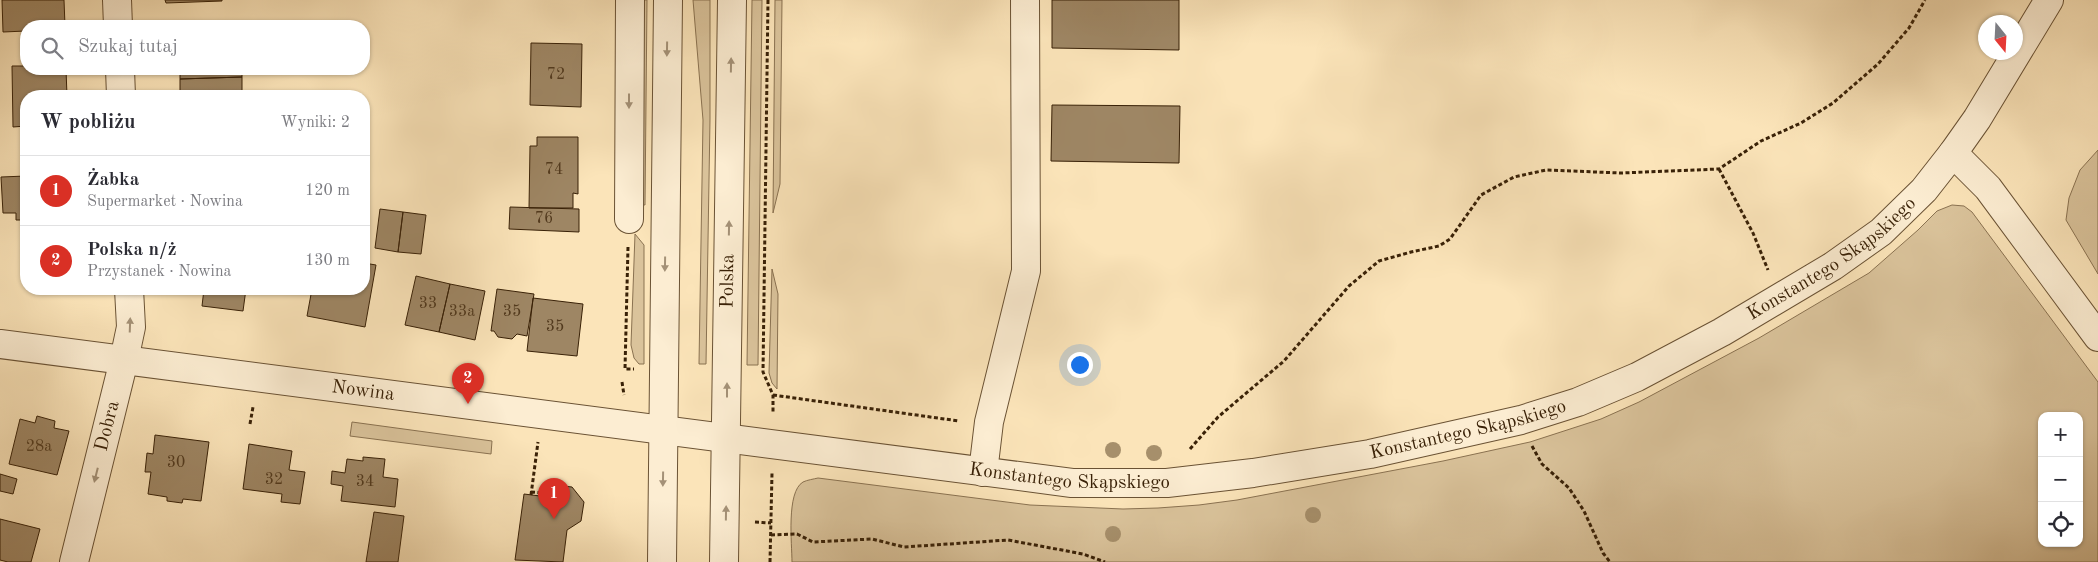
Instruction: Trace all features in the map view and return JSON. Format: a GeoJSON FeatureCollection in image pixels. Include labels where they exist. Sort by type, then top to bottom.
{"type":"FeatureCollection","features":[{"type":"Feature","properties":{"kind":"street"},"geometry":{"type":"LineString","coordinates":[[117,0],[118,20]]}},
{"type":"Feature","properties":{"kind":"street"},"geometry":{"type":"LineString","coordinates":[[630,0],[622,219],[666,233]]}},
{"type":"Feature","properties":{"kind":"street"},"geometry":{"type":"LineString","coordinates":[[662,562],[668,0]]}},
{"type":"Feature","properties":{"kind":"street","name":"Polska"},"geometry":{"type":"LineString","coordinates":[[724,562],[732,0]]}},
{"type":"Feature","properties":{"kind":"street"},"geometry":{"type":"LineString","coordinates":[[983,472],[989,422],[1026,271],[1025,0]]}},
{"type":"Feature","properties":{"kind":"street","name":"Konstantego Skąpskiego"},"geometry":{"type":"LineString","coordinates":[[727,439],[1072,483],[1167,483],[1253,473],[1370,454],[1521,420],[1578,402],[1637,377],[1722,332],[1833,266],[1881,232],[1924,190],[1953,153],[2049,0]]}},
{"type":"Feature","properties":{"kind":"street"},"geometry":{"type":"LineString","coordinates":[[120,75],[121,90]]}},
{"type":"Feature","properties":{"kind":"street"},"geometry":{"type":"LineString","coordinates":[[1953,153],[1988,188],[2098,337]]}},
{"type":"Feature","properties":{"kind":"street","name":"Dobra"},"geometry":{"type":"LineString","coordinates":[[74,562],[131,327],[129,295]]}},
{"type":"Feature","properties":{"kind":"street","name":"Nowina"},"geometry":{"type":"LineString","coordinates":[[0,344],[727,439]]}},
{"type":"Feature","properties":{"kind":"path"},"geometry":{"type":"LineString","coordinates":[[768,0],[764,372],[769,388],[774,395],[974,423],[989,422]]}},
{"type":"Feature","properties":{"kind":"path"},"geometry":{"type":"LineString","coordinates":[[1185,455],[1218,417],[1284,361],[1348,286],[1380,261],[1439,246],[1450,239],[1481,195],[1514,177],[1546,170],[1621,173],[1719,169],[1762,141],[1801,123],[1833,103],[1878,64],[1909,28],[1925,0]]}},
{"type":"Feature","properties":{"kind":"path"},"geometry":{"type":"LineString","coordinates":[[1719,169],[1753,233],[1771,278]]}},
{"type":"Feature","properties":{"kind":"path"},"geometry":{"type":"LineString","coordinates":[[622,219],[625,369]]}},
{"type":"Feature","properties":{"kind":"path"},"geometry":{"type":"LineString","coordinates":[[250,424],[253,406]]}},
{"type":"Feature","properties":{"kind":"path"},"geometry":{"type":"LineString","coordinates":[[1521,420],[1542,464],[1569,488],[1584,511],[1603,553],[1610,562]]}},
{"type":"Feature","properties":{"kind":"path"},"geometry":{"type":"LineString","coordinates":[[538,442],[531,493],[543,493]]}},
{"type":"Feature","properties":{"kind":"path"},"geometry":{"type":"LineString","coordinates":[[770,562],[772,485]]}},
{"type":"Feature","properties":{"kind":"path"},"geometry":{"type":"LineString","coordinates":[[771,535],[798,534],[813,542],[872,539],[904,546],[1008,540],[1083,554],[1105,562]]}},
{"type":"Feature","properties":{"kind":"shaded area"},"geometry":{"type":"Polygon","coordinates":[[[640,0],[647,0],[645,205],[637,204],[640,0]]]}},
{"type":"Feature","properties":{"kind":"shaded area"},"geometry":{"type":"Polygon","coordinates":[[[693,0],[710,0],[706,364],[699,364],[703,120],[693,0]]]}},
{"type":"Feature","properties":{"kind":"shaded area"},"geometry":{"type":"Polygon","coordinates":[[[752,0],[762,0],[758,365],[747,365],[752,0]]]}},
{"type":"Feature","properties":{"kind":"shaded area"},"geometry":{"type":"Polygon","coordinates":[[[775,0],[782,0],[780,184],[773,213],[775,0]]]}},
{"type":"Feature","properties":{"kind":"shaded area"},"geometry":{"type":"Polygon","coordinates":[[[2098,150],[2098,274],[2066,220],[2069,198],[2080,170],[2098,150]]]}},
{"type":"Feature","properties":{"kind":"shaded area"},"geometry":{"type":"Polygon","coordinates":[[[1952,205],[1964,206],[1972,212],[2098,382],[2098,562],[792,562],[791,519],[794,496],[803,482],[818,478],[1030,505],[1123,509],[1158,508],[1237,500],[1443,461],[1530,442],[1601,419],[1639,402],[1759,338],[1869,273],[1937,211],[1952,205]]]}},
{"type":"Feature","properties":{"kind":"shaded area"},"geometry":{"type":"Polygon","coordinates":[[[635,234],[644,245],[644,364],[639,364],[634,358],[631,345],[635,234]]]}},
{"type":"Feature","properties":{"kind":"shaded area"},"geometry":{"type":"Polygon","coordinates":[[[772,269],[778,294],[777,389],[772,383],[769,373],[772,269]]]}},
{"type":"Feature","properties":{"kind":"shaded area"},"geometry":{"type":"Polygon","coordinates":[[[352,422],[492,441],[491,454],[350,436],[352,422]]]}},
{"type":"Feature","properties":{"kind":"building"},"geometry":{"type":"Polygon","coordinates":[[[2,0],[64,0],[65,20],[20,20],[20,31],[3,32],[2,0]]]}},
{"type":"Feature","properties":{"kind":"building"},"geometry":{"type":"Polygon","coordinates":[[[165,0],[222,0],[222,1],[166,3],[165,0]]]}},
{"type":"Feature","properties":{"kind":"building"},"geometry":{"type":"Polygon","coordinates":[[[1052,0],[1179,0],[1179,50],[1052,48],[1052,0]]]}},
{"type":"Feature","properties":{"kind":"building"},"geometry":{"type":"Polygon","coordinates":[[[531,43],[582,44],[581,107],[530,105],[531,43]]]}},
{"type":"Feature","properties":{"kind":"building"},"geometry":{"type":"Polygon","coordinates":[[[12,66],[20,66],[20,75],[66,75],[67,90],[20,90],[20,126],[13,127],[12,66]]]}},
{"type":"Feature","properties":{"kind":"building"},"geometry":{"type":"Polygon","coordinates":[[[180,75],[242,75],[242,77],[180,79],[180,75]]]}},
{"type":"Feature","properties":{"kind":"building"},"geometry":{"type":"Polygon","coordinates":[[[242,77],[242,90],[180,90],[180,79],[242,77]]]}},
{"type":"Feature","properties":{"kind":"building"},"geometry":{"type":"Polygon","coordinates":[[[1052,105],[1180,106],[1179,163],[1051,161],[1052,105]]]}},
{"type":"Feature","properties":{"kind":"building"},"geometry":{"type":"Polygon","coordinates":[[[537,137],[578,137],[578,194],[573,193],[573,208],[529,208],[530,146],[537,146],[537,137]]]}},
{"type":"Feature","properties":{"kind":"building"},"geometry":{"type":"Polygon","coordinates":[[[20,176],[20,220],[16,220],[16,213],[3,213],[1,177],[20,176]]]}},
{"type":"Feature","properties":{"kind":"building"},"geometry":{"type":"Polygon","coordinates":[[[510,207],[579,209],[579,232],[509,229],[510,207]]]}},
{"type":"Feature","properties":{"kind":"building"},"geometry":{"type":"Polygon","coordinates":[[[380,209],[403,212],[398,252],[375,248],[380,209]]]}},
{"type":"Feature","properties":{"kind":"building"},"geometry":{"type":"Polygon","coordinates":[[[403,212],[426,215],[421,254],[398,252],[403,212]]]}},
{"type":"Feature","properties":{"kind":"building"},"geometry":{"type":"Polygon","coordinates":[[[370,264],[376,265],[365,327],[307,316],[311,295],[370,295],[370,264]]]}},
{"type":"Feature","properties":{"kind":"building"},"geometry":{"type":"Polygon","coordinates":[[[416,276],[450,284],[439,332],[405,325],[416,276]]]}},
{"type":"Feature","properties":{"kind":"building"},"geometry":{"type":"Polygon","coordinates":[[[450,284],[485,291],[475,340],[439,332],[450,284]]]}},
{"type":"Feature","properties":{"kind":"building"},"geometry":{"type":"Polygon","coordinates":[[[497,289],[534,294],[527,336],[517,334],[512,339],[498,337],[494,331],[491,331],[497,289]]]}},
{"type":"Feature","properties":{"kind":"building"},"geometry":{"type":"Polygon","coordinates":[[[203,295],[245,295],[243,311],[202,306],[203,295]]]}},
{"type":"Feature","properties":{"kind":"building"},"geometry":{"type":"Polygon","coordinates":[[[533,298],[583,304],[577,356],[527,351],[533,298]]]}},
{"type":"Feature","properties":{"kind":"building"},"geometry":{"type":"Polygon","coordinates":[[[37,416],[55,421],[54,428],[69,431],[57,475],[9,464],[20,419],[35,423],[37,416]]]}},
{"type":"Feature","properties":{"kind":"building"},"geometry":{"type":"Polygon","coordinates":[[[155,435],[209,442],[201,501],[183,499],[182,503],[167,501],[167,497],[148,494],[151,472],[145,472],[147,453],[153,454],[155,435]]]}},
{"type":"Feature","properties":{"kind":"building"},"geometry":{"type":"Polygon","coordinates":[[[249,444],[292,451],[289,470],[305,472],[300,504],[281,502],[282,494],[243,489],[249,444]]]}},
{"type":"Feature","properties":{"kind":"building"},"geometry":{"type":"Polygon","coordinates":[[[363,457],[385,459],[383,477],[398,479],[395,507],[341,501],[343,486],[331,484],[332,471],[345,473],[347,459],[363,461],[363,457]]]}},
{"type":"Feature","properties":{"kind":"building"},"geometry":{"type":"Polygon","coordinates":[[[0,474],[17,479],[13,494],[0,491],[0,474]]]}},
{"type":"Feature","properties":{"kind":"building"},"geometry":{"type":"Polygon","coordinates":[[[554,485],[572,487],[584,502],[581,521],[567,530],[563,562],[515,560],[524,494],[540,496],[554,485]]]}},
{"type":"Feature","properties":{"kind":"building"},"geometry":{"type":"Polygon","coordinates":[[[374,512],[404,516],[398,562],[366,562],[374,512]]]}},
{"type":"Feature","properties":{"kind":"building"},"geometry":{"type":"Polygon","coordinates":[[[0,519],[40,529],[31,562],[0,560],[0,519]]]}},
{"type":"Feature","properties":{"kind":"place","name":"Polska n/ż"},"geometry":{"type":"Point","coordinates":[468,404]}},
{"type":"Feature","properties":{"kind":"place","name":"Żabka"},"geometry":{"type":"Point","coordinates":[554,519]}}]}
